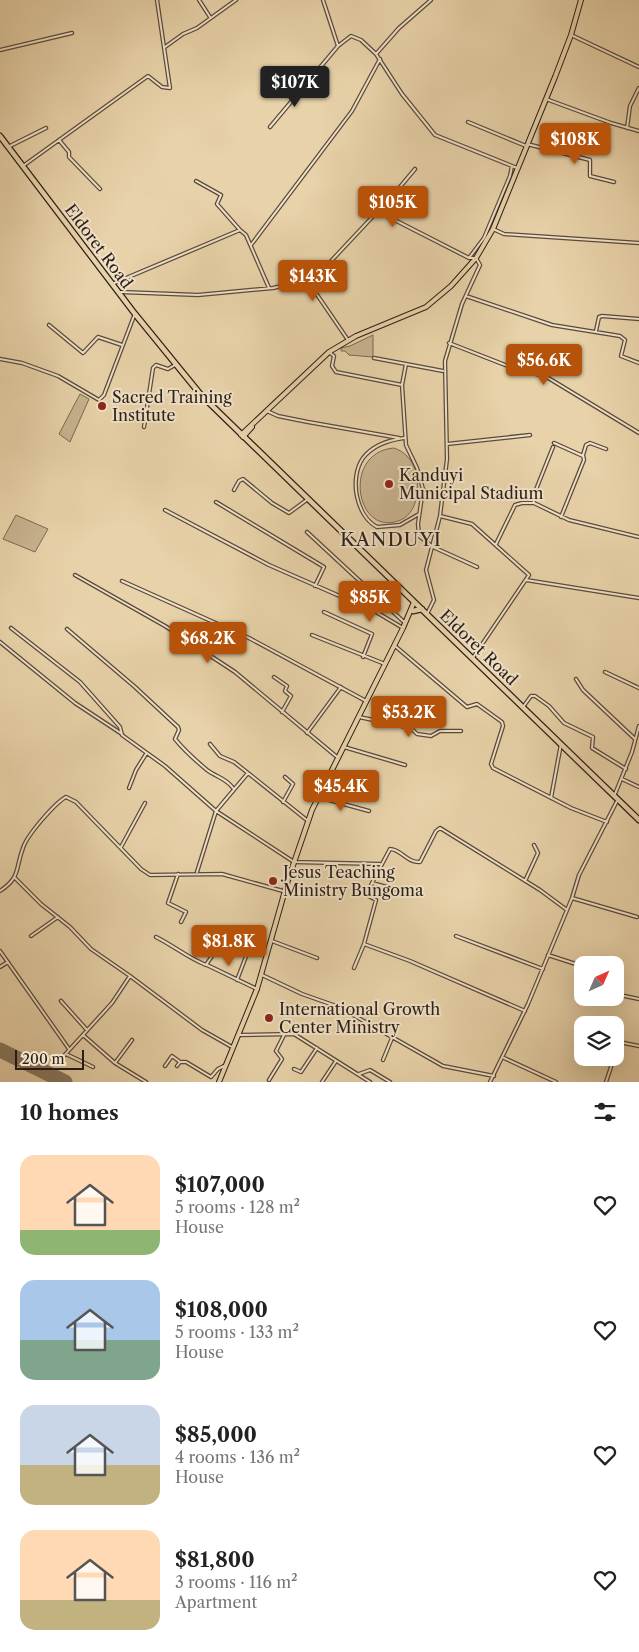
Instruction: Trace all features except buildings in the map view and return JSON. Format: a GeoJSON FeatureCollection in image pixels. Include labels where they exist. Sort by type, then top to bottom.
{"type":"FeatureCollection","features":[{"type":"Feature","properties":{"kind":"highway","name":"Eldoret Road"},"geometry":{"type":"LineString","coordinates":[[0,136],[174,365],[300,492],[639,820]]}},
{"type":"Feature","properties":{"kind":"highway"},"geometry":{"type":"LineString","coordinates":[[413,611],[422,609]]}},
{"type":"Feature","properties":{"kind":"main road"},"geometry":{"type":"LineString","coordinates":[[243,435],[329,352],[348,340],[426,307],[451,286],[476,258],[493,229],[505,192],[546,99],[571,35],[579,1]]}},
{"type":"Feature","properties":{"kind":"main road"},"geometry":{"type":"LineString","coordinates":[[406,621],[413,611],[415,602]]}},
{"type":"Feature","properties":{"kind":"main road"},"geometry":{"type":"LineString","coordinates":[[219,1082],[262,975],[285,891],[308,821],[318,797],[404,628],[415,602]]}},
{"type":"Feature","properties":{"kind":"street"},"geometry":{"type":"LineString","coordinates":[[23,166],[148,76],[162,86],[170,88],[157,0]]}},
{"type":"Feature","properties":{"kind":"street"},"geometry":{"type":"LineString","coordinates":[[199,0],[210,17]]}},
{"type":"Feature","properties":{"kind":"street"},"geometry":{"type":"LineString","coordinates":[[165,46],[197,28],[236,0]]}},
{"type":"Feature","properties":{"kind":"street"},"geometry":{"type":"LineString","coordinates":[[323,0],[338,46]]}},
{"type":"Feature","properties":{"kind":"street"},"geometry":{"type":"LineString","coordinates":[[376,54],[399,28],[431,0]]}},
{"type":"Feature","properties":{"kind":"street"},"geometry":{"type":"LineString","coordinates":[[0,50],[72,33]]}},
{"type":"Feature","properties":{"kind":"street"},"geometry":{"type":"LineString","coordinates":[[571,35],[639,67]]}},
{"type":"Feature","properties":{"kind":"street"},"geometry":{"type":"LineString","coordinates":[[270,127],[338,46],[355,36],[376,54],[402,94],[435,135],[517,168]]}},
{"type":"Feature","properties":{"kind":"street"},"geometry":{"type":"LineString","coordinates":[[251,245],[352,111],[380,59]]}},
{"type":"Feature","properties":{"kind":"street"},"geometry":{"type":"LineString","coordinates":[[627,128],[630,106],[639,88]]}},
{"type":"Feature","properties":{"kind":"street"},"geometry":{"type":"LineString","coordinates":[[546,99],[639,131]]}},
{"type":"Feature","properties":{"kind":"street"},"geometry":{"type":"LineString","coordinates":[[468,122],[527,145],[591,161],[590,176],[614,182]]}},
{"type":"Feature","properties":{"kind":"street"},"geometry":{"type":"LineString","coordinates":[[8,147],[46,128]]}},
{"type":"Feature","properties":{"kind":"street"},"geometry":{"type":"LineString","coordinates":[[59,140],[68,150],[68,157],[100,189]]}},
{"type":"Feature","properties":{"kind":"street"},"geometry":{"type":"LineString","coordinates":[[469,258],[484,238],[505,192],[512,166]]}},
{"type":"Feature","properties":{"kind":"street"},"geometry":{"type":"LineString","coordinates":[[118,292],[198,295],[269,288],[317,276],[415,169]]}},
{"type":"Feature","properties":{"kind":"street"},"geometry":{"type":"LineString","coordinates":[[196,181],[221,196],[217,204],[240,230],[245,233],[269,288]]}},
{"type":"Feature","properties":{"kind":"street"},"geometry":{"type":"LineString","coordinates":[[378,210],[469,258],[476,258],[480,265],[466,296],[449,343],[444,371],[447,444],[440,516],[426,570],[434,600],[428,614]]}},
{"type":"Feature","properties":{"kind":"street"},"geometry":{"type":"LineString","coordinates":[[493,229],[504,234],[639,243]]}},
{"type":"Feature","properties":{"kind":"street"},"geometry":{"type":"LineString","coordinates":[[112,284],[240,230]]}},
{"type":"Feature","properties":{"kind":"street"},"geometry":{"type":"LineString","coordinates":[[307,280],[348,340]]}},
{"type":"Feature","properties":{"kind":"street"},"geometry":{"type":"LineString","coordinates":[[466,296],[538,321],[624,338],[621,356],[639,363]]}},
{"type":"Feature","properties":{"kind":"street"},"geometry":{"type":"LineString","coordinates":[[0,359],[22,363],[58,376],[99,400],[104,395],[135,314]]}},
{"type":"Feature","properties":{"kind":"street"},"geometry":{"type":"LineString","coordinates":[[596,331],[599,318],[602,316],[639,318]]}},
{"type":"Feature","properties":{"kind":"street"},"geometry":{"type":"LineString","coordinates":[[49,325],[83,352],[98,337],[122,344]]}},
{"type":"Feature","properties":{"kind":"street"},"geometry":{"type":"LineString","coordinates":[[449,343],[518,370],[545,376],[639,432]]}},
{"type":"Feature","properties":{"kind":"street"},"geometry":{"type":"LineString","coordinates":[[329,352],[334,356],[332,366],[336,372],[402,385]]}},
{"type":"Feature","properties":{"kind":"street"},"geometry":{"type":"LineString","coordinates":[[374,358],[444,371]]}},
{"type":"Feature","properties":{"kind":"street"},"geometry":{"type":"LineString","coordinates":[[406,364],[402,385],[404,438],[417,468],[423,489],[420,536],[433,547],[477,567]]}},
{"type":"Feature","properties":{"kind":"street"},"geometry":{"type":"LineString","coordinates":[[144,427],[153,368],[156,366],[168,369],[174,365]]}},
{"type":"Feature","properties":{"kind":"street"},"geometry":{"type":"LineString","coordinates":[[266,411],[278,416],[308,422],[404,438]]}},
{"type":"Feature","properties":{"kind":"street"},"geometry":{"type":"LineString","coordinates":[[447,444],[530,435]]}},
{"type":"Feature","properties":{"kind":"street"},"geometry":{"type":"LineString","coordinates":[[404,438],[387,441],[364,457],[358,473],[358,501],[366,519],[377,527],[400,525],[420,514]]}},
{"type":"Feature","properties":{"kind":"street"},"geometry":{"type":"LineString","coordinates":[[554,443],[583,456]]}},
{"type":"Feature","properties":{"kind":"street"},"geometry":{"type":"LineString","coordinates":[[561,516],[584,460],[583,456],[588,443],[606,450]]}},
{"type":"Feature","properties":{"kind":"street"},"geometry":{"type":"LineString","coordinates":[[534,503],[533,497],[553,447]]}},
{"type":"Feature","properties":{"kind":"street"},"geometry":{"type":"LineString","coordinates":[[234,490],[239,481],[243,479],[272,504],[289,513],[293,512],[308,499]]}},
{"type":"Feature","properties":{"kind":"street"},"geometry":{"type":"LineString","coordinates":[[423,489],[442,500]]}},
{"type":"Feature","properties":{"kind":"street"},"geometry":{"type":"LineString","coordinates":[[216,502],[324,567],[315,586]]}},
{"type":"Feature","properties":{"kind":"street"},"geometry":{"type":"LineString","coordinates":[[496,544],[515,505],[522,503],[534,503],[561,516],[639,536]]}},
{"type":"Feature","properties":{"kind":"street"},"geometry":{"type":"LineString","coordinates":[[165,510],[269,565],[376,612],[404,628]]}},
{"type":"Feature","properties":{"kind":"street"},"geometry":{"type":"LineString","coordinates":[[440,516],[472,524],[528,573],[526,580],[472,659]]}},
{"type":"Feature","properties":{"kind":"street"},"geometry":{"type":"LineString","coordinates":[[307,532],[406,621]]}},
{"type":"Feature","properties":{"kind":"street"},"geometry":{"type":"LineString","coordinates":[[75,575],[181,636],[243,678],[338,758]]}},
{"type":"Feature","properties":{"kind":"street"},"geometry":{"type":"LineString","coordinates":[[526,580],[639,598]]}},
{"type":"Feature","properties":{"kind":"street"},"geometry":{"type":"LineString","coordinates":[[122,581],[249,638],[367,701]]}},
{"type":"Feature","properties":{"kind":"street"},"geometry":{"type":"LineString","coordinates":[[324,612],[373,635],[363,657]]}},
{"type":"Feature","properties":{"kind":"street"},"geometry":{"type":"LineString","coordinates":[[11,628],[88,689],[120,727],[122,735]]}},
{"type":"Feature","properties":{"kind":"street"},"geometry":{"type":"LineString","coordinates":[[66,629],[135,687],[178,727],[175,737],[178,744],[208,770],[224,779],[233,788]]}},
{"type":"Feature","properties":{"kind":"street"},"geometry":{"type":"LineString","coordinates":[[312,635],[363,657],[385,664]]}},
{"type":"Feature","properties":{"kind":"street"},"geometry":{"type":"LineString","coordinates":[[0,642],[75,703],[174,773],[216,811],[294,862],[380,864]]}},
{"type":"Feature","properties":{"kind":"street"},"geometry":{"type":"LineString","coordinates":[[395,646],[467,707],[477,704],[500,720],[503,726],[492,767],[551,798],[607,822]]}},
{"type":"Feature","properties":{"kind":"street"},"geometry":{"type":"LineString","coordinates":[[605,672],[639,688]]}},
{"type":"Feature","properties":{"kind":"street"},"geometry":{"type":"LineString","coordinates":[[274,677],[286,685],[285,691],[291,696],[282,712]]}},
{"type":"Feature","properties":{"kind":"street"},"geometry":{"type":"LineString","coordinates":[[576,679],[583,690],[635,740]]}},
{"type":"Feature","properties":{"kind":"street"},"geometry":{"type":"LineString","coordinates":[[307,733],[341,688]]}},
{"type":"Feature","properties":{"kind":"street"},"geometry":{"type":"LineString","coordinates":[[523,707],[531,696],[535,696],[550,706],[564,724],[592,737],[592,748],[626,769]]}},
{"type":"Feature","properties":{"kind":"street"},"geometry":{"type":"LineString","coordinates":[[359,717],[411,728],[419,734],[432,736],[440,731],[461,731]]}},
{"type":"Feature","properties":{"kind":"street"},"geometry":{"type":"LineString","coordinates":[[491,1082],[525,1011],[572,898],[579,874],[607,822],[639,726]]}},
{"type":"Feature","properties":{"kind":"street"},"geometry":{"type":"LineString","coordinates":[[210,744],[213,751],[223,759],[230,760],[248,773],[308,821]]}},
{"type":"Feature","properties":{"kind":"street"},"geometry":{"type":"LineString","coordinates":[[551,798],[561,744]]}},
{"type":"Feature","properties":{"kind":"street"},"geometry":{"type":"LineString","coordinates":[[344,746],[405,765]]}},
{"type":"Feature","properties":{"kind":"street"},"geometry":{"type":"LineString","coordinates":[[129,788],[136,770],[146,754]]}},
{"type":"Feature","properties":{"kind":"street"},"geometry":{"type":"LineString","coordinates":[[197,873],[216,811],[233,788],[248,773]]}},
{"type":"Feature","properties":{"kind":"street"},"geometry":{"type":"LineString","coordinates":[[283,802],[293,784],[285,777]]}},
{"type":"Feature","properties":{"kind":"street"},"geometry":{"type":"LineString","coordinates":[[622,779],[639,787]]}},
{"type":"Feature","properties":{"kind":"street"},"geometry":{"type":"LineString","coordinates":[[0,891],[15,878],[26,840],[59,802],[66,797],[76,802],[141,869],[150,875],[197,873],[228,875],[285,891]]}},
{"type":"Feature","properties":{"kind":"street"},"geometry":{"type":"LineString","coordinates":[[318,797],[369,811]]}},
{"type":"Feature","properties":{"kind":"street"},"geometry":{"type":"LineString","coordinates":[[120,847],[145,803]]}},
{"type":"Feature","properties":{"kind":"street"},"geometry":{"type":"LineString","coordinates":[[354,968],[364,944],[376,900],[367,895],[388,850],[392,848],[411,861],[422,861],[436,831],[440,828],[525,881],[567,910]]}},
{"type":"Feature","properties":{"kind":"street"},"geometry":{"type":"LineString","coordinates":[[525,881],[538,853],[534,845]]}},
{"type":"Feature","properties":{"kind":"street"},"geometry":{"type":"LineString","coordinates":[[178,874],[168,903],[186,912],[181,922]]}},
{"type":"Feature","properties":{"kind":"street"},"geometry":{"type":"LineString","coordinates":[[15,878],[92,949],[202,1030],[232,1048]]}},
{"type":"Feature","properties":{"kind":"street"},"geometry":{"type":"LineString","coordinates":[[372,883],[405,892]]}},
{"type":"Feature","properties":{"kind":"street"},"geometry":{"type":"LineString","coordinates":[[572,898],[637,917]]}},
{"type":"Feature","properties":{"kind":"street"},"geometry":{"type":"LineString","coordinates":[[31,936],[58,918]]}},
{"type":"Feature","properties":{"kind":"street"},"geometry":{"type":"LineString","coordinates":[[206,965],[225,936],[269,953]]}},
{"type":"Feature","properties":{"kind":"street"},"geometry":{"type":"LineString","coordinates":[[456,936],[542,968]]}},
{"type":"Feature","properties":{"kind":"street"},"geometry":{"type":"LineString","coordinates":[[156,937],[175,947],[191,959],[257,989]]}},
{"type":"Feature","properties":{"kind":"street"},"geometry":{"type":"LineString","coordinates":[[272,941],[317,958]]}},
{"type":"Feature","properties":{"kind":"street"},"geometry":{"type":"LineString","coordinates":[[364,944],[410,960],[525,1011]]}},
{"type":"Feature","properties":{"kind":"street"},"geometry":{"type":"LineString","coordinates":[[237,980],[250,946]]}},
{"type":"Feature","properties":{"kind":"street"},"geometry":{"type":"LineString","coordinates":[[0,951],[69,1049]]}},
{"type":"Feature","properties":{"kind":"street"},"geometry":{"type":"LineString","coordinates":[[548,955],[574,963]]}},
{"type":"Feature","properties":{"kind":"street"},"geometry":{"type":"LineString","coordinates":[[0,967],[8,962]]}},
{"type":"Feature","properties":{"kind":"street"},"geometry":{"type":"LineString","coordinates":[[262,975],[302,994],[339,1007],[443,1066],[494,1076]]}},
{"type":"Feature","properties":{"kind":"street"},"geometry":{"type":"LineString","coordinates":[[61,1059],[112,1003],[130,976]]}},
{"type":"Feature","properties":{"kind":"street"},"geometry":{"type":"LineString","coordinates":[[624,996],[639,999]]}},
{"type":"Feature","properties":{"kind":"street"},"geometry":{"type":"LineString","coordinates":[[62,1001],[87,1030]]}},
{"type":"Feature","properties":{"kind":"street"},"geometry":{"type":"LineString","coordinates":[[269,1080],[282,1058],[276,1051],[285,1034]]}},
{"type":"Feature","properties":{"kind":"street"},"geometry":{"type":"LineString","coordinates":[[238,1035],[294,1034],[370,1082]]}},
{"type":"Feature","properties":{"kind":"street"},"geometry":{"type":"LineString","coordinates":[[83,1035],[115,1063],[146,1082]]}},
{"type":"Feature","properties":{"kind":"street"},"geometry":{"type":"LineString","coordinates":[[383,1060],[392,1038]]}},
{"type":"Feature","properties":{"kind":"street"},"geometry":{"type":"LineString","coordinates":[[115,1063],[132,1040]]}},
{"type":"Feature","properties":{"kind":"street"},"geometry":{"type":"LineString","coordinates":[[624,1043],[639,1046]]}},
{"type":"Feature","properties":{"kind":"street"},"geometry":{"type":"LineString","coordinates":[[294,1069],[301,1072],[317,1048]]}},
{"type":"Feature","properties":{"kind":"street"},"geometry":{"type":"LineString","coordinates":[[66,1054],[93,1068]]}},
{"type":"Feature","properties":{"kind":"street"},"geometry":{"type":"LineString","coordinates":[[165,1066],[172,1056],[211,1077],[218,1069],[224,1066]]}},
{"type":"Feature","properties":{"kind":"street"},"geometry":{"type":"LineString","coordinates":[[503,1057],[556,1082]]}},
{"type":"Feature","properties":{"kind":"street"},"geometry":{"type":"LineString","coordinates":[[322,1082],[336,1060]]}},
{"type":"Feature","properties":{"kind":"street"},"geometry":{"type":"LineString","coordinates":[[177,1066],[180,1062]]}},
{"type":"Feature","properties":{"kind":"street"},"geometry":{"type":"LineString","coordinates":[[606,1082],[611,1066]]}},
{"type":"Feature","properties":{"kind":"street"},"geometry":{"type":"LineString","coordinates":[[359,1074],[368,1070],[390,1082]]}},
{"type":"Feature","properties":{"kind":"street"},"geometry":{"type":"LineString","coordinates":[[362,1082],[364,1078]]}},
{"type":"Feature","properties":{"kind":"shaded area"},"geometry":{"type":"Polygon","coordinates":[[[373,335],[373,357],[349,355],[345,351],[341,351],[341,348],[350,346],[373,335]]]}},
{"type":"Feature","properties":{"kind":"shaded area"},"geometry":{"type":"Polygon","coordinates":[[[80,394],[89,399],[70,442],[59,434],[80,394]]]}},
{"type":"Feature","properties":{"kind":"shaded area","name":"Kanduyi Municipal Stadium"},"geometry":{"type":"Polygon","coordinates":[[[394,448],[401,451],[412,462],[418,484],[416,499],[410,513],[402,520],[383,522],[372,516],[364,506],[360,492],[361,477],[367,463],[377,453],[394,448]]]}},
{"type":"Feature","properties":{"kind":"shaded area"},"geometry":{"type":"Polygon","coordinates":[[[16,515],[48,529],[35,552],[3,539],[16,515]]]}},
{"type":"Feature","properties":{"kind":"runway"},"geometry":{"type":"LineString","coordinates":[[0,1050],[65,1082]]}},
{"type":"Feature","properties":{"kind":"place","name":"Sacred Training Institute"},"geometry":{"type":"Point","coordinates":[102,406]}},
{"type":"Feature","properties":{"kind":"place","name":"Kanduyi Municipal Stadium"},"geometry":{"type":"Point","coordinates":[389,484]}},
{"type":"Feature","properties":{"kind":"place","name":"Jesus Teaching Ministry Bungoma"},"geometry":{"type":"Point","coordinates":[273,881]}},
{"type":"Feature","properties":{"kind":"place","name":"International Growth Center Ministry"},"geometry":{"type":"Point","coordinates":[269,1018]}},
{"type":"Feature","properties":{"kind":"district","name":"KANDUYI"},"geometry":{"type":"Point","coordinates":[391,539]}}]}
